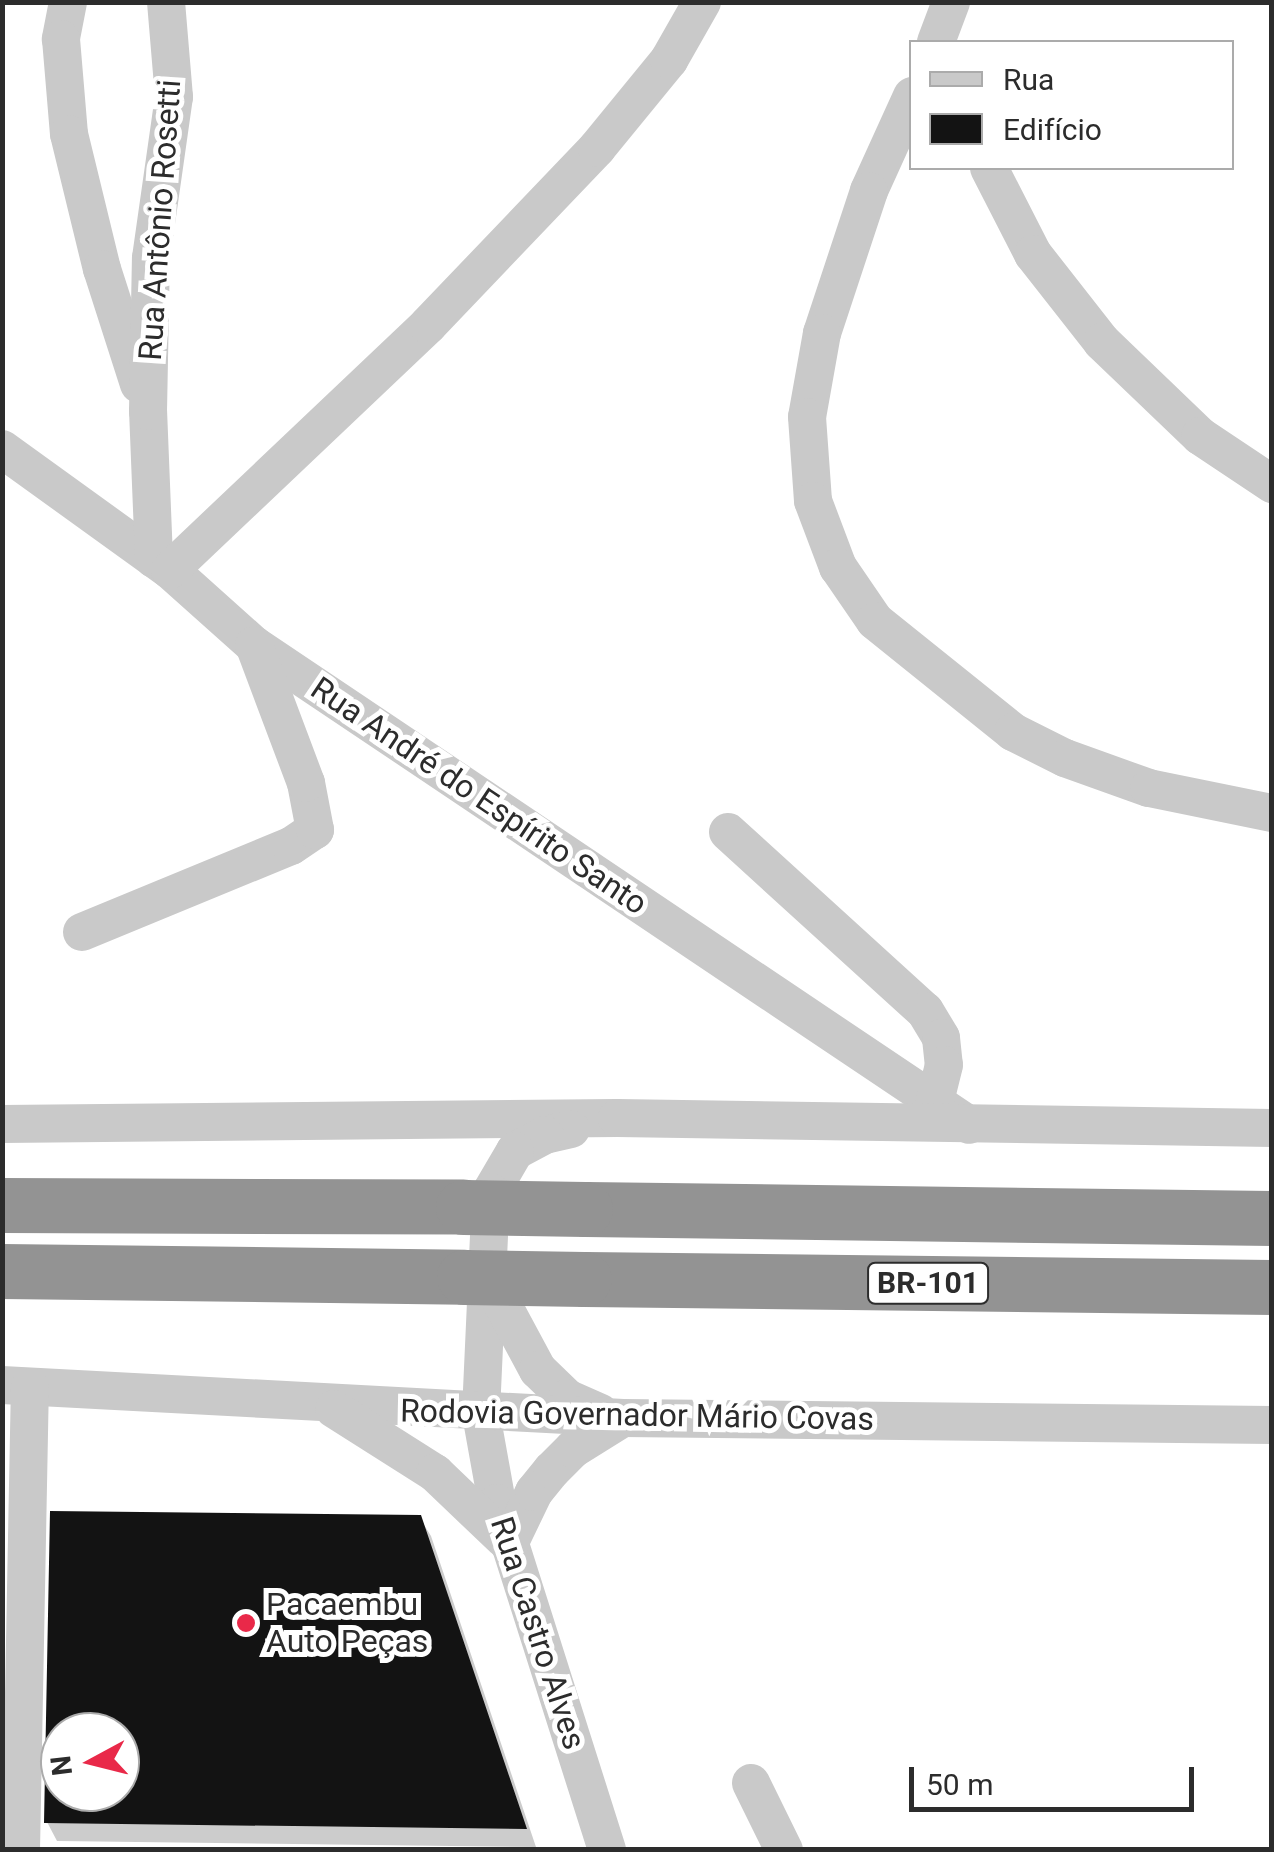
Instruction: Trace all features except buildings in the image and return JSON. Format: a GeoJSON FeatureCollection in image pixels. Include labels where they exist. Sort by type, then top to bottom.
{"type":"FeatureCollection","features":[{"type":"Feature","properties":{"kind":"highway","name":"BR-101"},"geometry":{"type":"LineString","coordinates":[[2,1205],[1272,1218]]}},
{"type":"Feature","properties":{"kind":"highway","name":"BR-101"},"geometry":{"type":"LineString","coordinates":[[2,1272],[1272,1287]]}},
{"type":"Feature","properties":{"kind":"street"},"geometry":{"type":"LineString","coordinates":[[68,2],[60,38],[69,134],[102,269],[148,411]]}},
{"type":"Feature","properties":{"kind":"street","name":"Rua Antônio Rosetti"},"geometry":{"type":"LineString","coordinates":[[162,564],[148,411],[151,258],[174,97],[166,2]]}},
{"type":"Feature","properties":{"kind":"street"},"geometry":{"type":"LineString","coordinates":[[162,564],[428,325],[597,148],[669,60],[702,2]]}},
{"type":"Feature","properties":{"kind":"street"},"geometry":{"type":"LineString","coordinates":[[909,103],[869,190],[828,315],[808,417],[813,501],[838,566],[874,621],[1013,732],[1066,758],[1149,788],[1272,812]]}},
{"type":"Feature","properties":{"kind":"street"},"geometry":{"type":"LineString","coordinates":[[990,170],[1033,254],[1102,342],[1200,436],[1272,484]]}},
{"type":"Feature","properties":{"kind":"street"},"geometry":{"type":"LineString","coordinates":[[102,269],[116,271],[151,258]]}},
{"type":"Feature","properties":{"kind":"street","name":"Rua André do Espírito Santo"},"geometry":{"type":"LineString","coordinates":[[2,449],[162,564],[254,646],[969,1124]]}},
{"type":"Feature","properties":{"kind":"street"},"geometry":{"type":"LineString","coordinates":[[82,932],[291,846],[315,830],[309,794],[254,646]]}},
{"type":"Feature","properties":{"kind":"street"},"geometry":{"type":"LineString","coordinates":[[728,832],[925,1011],[941,1038],[944,1065],[935,1102]]}},
{"type":"Feature","properties":{"kind":"street"},"geometry":{"type":"LineString","coordinates":[[2,1124],[617,1118],[1272,1128]]}},
{"type":"Feature","properties":{"kind":"street","name":"Rua Castro Alves"},"geometry":{"type":"LineString","coordinates":[[607,1850],[509,1544],[481,1414],[477,1280],[491,1192],[504,1163],[515,1151],[545,1134],[617,1118]]}},
{"type":"Feature","properties":{"kind":"street"},"geometry":{"type":"LineString","coordinates":[[477,1280],[552,1386],[584,1408],[623,1418]]}},
{"type":"Feature","properties":{"kind":"street"},"geometry":{"type":"LineString","coordinates":[[16,1386],[21,1850]]}},
{"type":"Feature","properties":{"kind":"street","name":"Rodovia Governador Mário Covas"},"geometry":{"type":"LineString","coordinates":[[16,1386],[481,1414],[1272,1426]]}},
{"type":"Feature","properties":{"kind":"street"},"geometry":{"type":"LineString","coordinates":[[326,1405],[435,1473],[509,1544],[534,1492],[552,1470],[574,1449],[623,1418]]}},
{"type":"Feature","properties":{"kind":"street"},"geometry":{"type":"LineString","coordinates":[[751,1783],[784,1850]]}},
{"type":"Feature","properties":{"kind":"place","name":"Pacaembu Auto Peças"},"geometry":{"type":"Point","coordinates":[246,1623]}}]}
